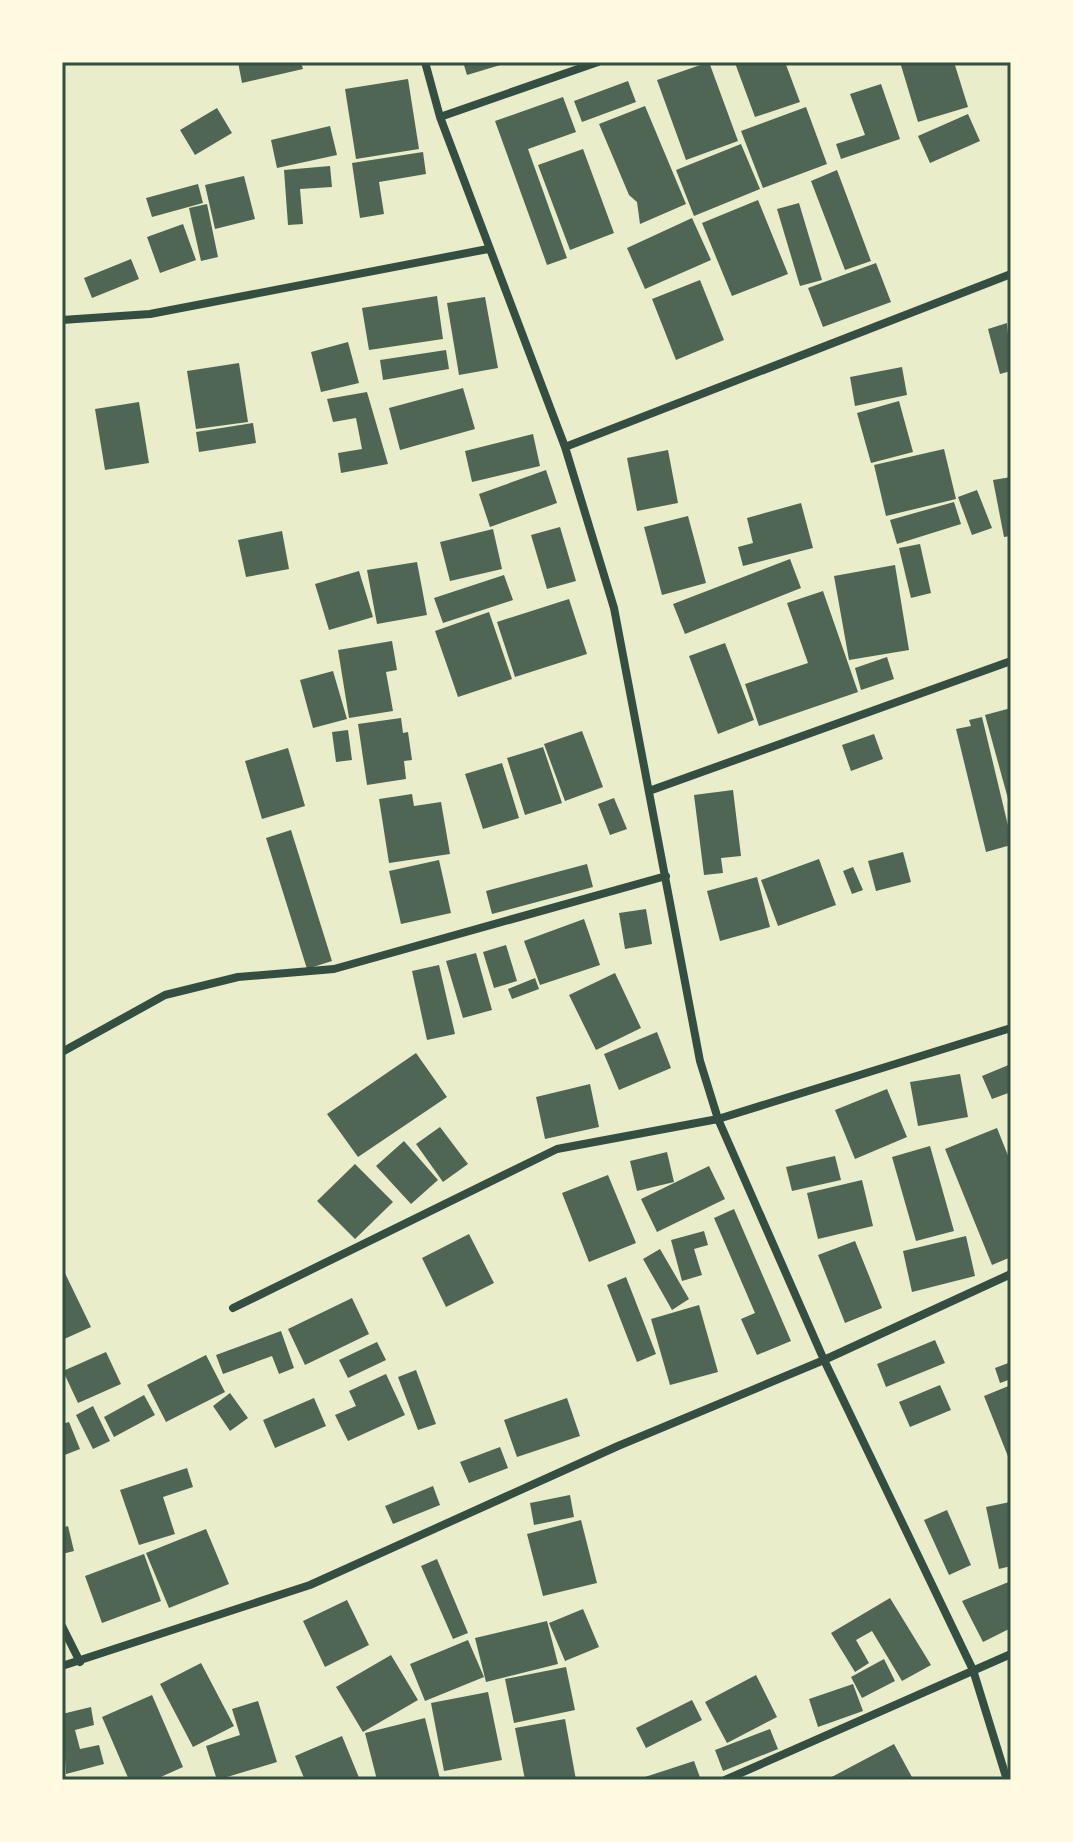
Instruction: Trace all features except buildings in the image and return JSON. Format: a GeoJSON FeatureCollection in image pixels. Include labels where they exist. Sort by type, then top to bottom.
{"type":"FeatureCollection","features":[{"type":"Feature","properties":{"kind":"street"},"geometry":{"type":"LineString","coordinates":[[425,62],[440,117],[565,447],[614,608],[700,1061],[718,1119],[824,1360],[973,1670],[1007,1780]]}},
{"type":"Feature","properties":{"kind":"street"},"geometry":{"type":"LineString","coordinates":[[440,117],[598,62]]}},
{"type":"Feature","properties":{"kind":"street"},"geometry":{"type":"LineString","coordinates":[[62,320],[150,314],[488,249]]}},
{"type":"Feature","properties":{"kind":"street"},"geometry":{"type":"LineString","coordinates":[[565,447],[1011,274]]}},
{"type":"Feature","properties":{"kind":"street"},"geometry":{"type":"LineString","coordinates":[[649,791],[1011,661]]}},
{"type":"Feature","properties":{"kind":"street"},"geometry":{"type":"LineString","coordinates":[[62,1052],[165,995],[238,977],[334,969],[666,876]]}},
{"type":"Feature","properties":{"kind":"street"},"geometry":{"type":"LineString","coordinates":[[233,1308],[557,1149],[718,1119],[1011,1028]]}},
{"type":"Feature","properties":{"kind":"street"},"geometry":{"type":"LineString","coordinates":[[62,1666],[310,1585],[618,1446],[824,1360],[1011,1274]]}},
{"type":"Feature","properties":{"kind":"street"},"geometry":{"type":"LineString","coordinates":[[62,1626],[80,1662]]}},
{"type":"Feature","properties":{"kind":"street"},"geometry":{"type":"LineString","coordinates":[[725,1780],[1011,1654]]}}]}
